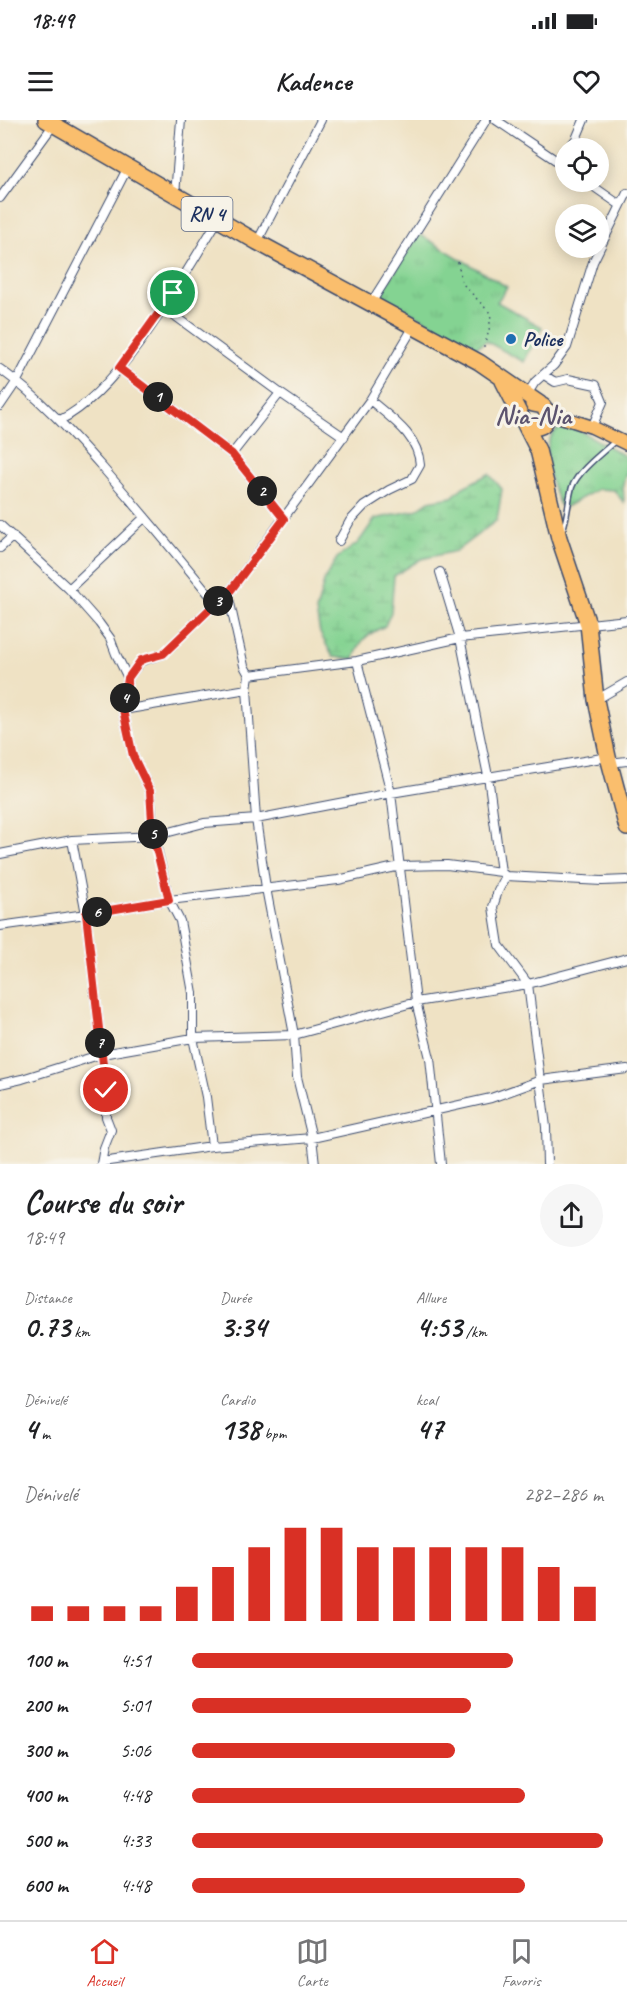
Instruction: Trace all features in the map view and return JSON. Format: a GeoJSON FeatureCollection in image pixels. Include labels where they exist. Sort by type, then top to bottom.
{"type":"FeatureCollection","features":[{"type":"Feature","properties":{"kind":"highway","name":"RN 4"},"geometry":{"type":"LineString","coordinates":[[50,122],[256,242],[479,362],[542,406]]}},
{"type":"Feature","properties":{"kind":"highway","name":"RN 4"},"geometry":{"type":"LineString","coordinates":[[502,378],[538,450],[559,538],[588,624],[596,700],[627,828]]}},
{"type":"Feature","properties":{"kind":"highway"},"geometry":{"type":"LineString","coordinates":[[533,404],[542,406],[548,415],[544,425],[534,428],[525,422],[523,413],[533,404]]}},
{"type":"Feature","properties":{"kind":"highway","name":"RN 4"},"geometry":{"type":"LineString","coordinates":[[538,450],[544,425]]}},
{"type":"Feature","properties":{"kind":"main road"},"geometry":{"type":"LineString","coordinates":[[542,406],[622,441]]}},
{"type":"Feature","properties":{"kind":"street"},"geometry":{"type":"LineString","coordinates":[[175,195],[181,120]]}},
{"type":"Feature","properties":{"kind":"street"},"geometry":{"type":"LineString","coordinates":[[256,242],[321,120]]}},
{"type":"Feature","properties":{"kind":"street"},"geometry":{"type":"LineString","coordinates":[[371,303],[486,120]]}},
{"type":"Feature","properties":{"kind":"street"},"geometry":{"type":"LineString","coordinates":[[496,120],[555,159]]}},
{"type":"Feature","properties":{"kind":"street"},"geometry":{"type":"LineString","coordinates":[[576,138],[584,120]]}},
{"type":"Feature","properties":{"kind":"street"},"geometry":{"type":"LineString","coordinates":[[0,198],[50,122]]}},
{"type":"Feature","properties":{"kind":"street"},"geometry":{"type":"LineString","coordinates":[[0,406],[17,381],[128,167]]}},
{"type":"Feature","properties":{"kind":"street"},"geometry":{"type":"LineString","coordinates":[[602,192],[621,205]]}},
{"type":"Feature","properties":{"kind":"street"},"geometry":{"type":"LineString","coordinates":[[542,406],[535,382],[544,375],[567,347],[593,262],[627,193]]}},
{"type":"Feature","properties":{"kind":"street"},"geometry":{"type":"LineString","coordinates":[[60,420],[85,405],[119,368],[163,307],[218,220]]}},
{"type":"Feature","properties":{"kind":"street"},"geometry":{"type":"LineString","coordinates":[[163,307],[344,438]]}},
{"type":"Feature","properties":{"kind":"street"},"geometry":{"type":"LineString","coordinates":[[212,1146],[206,1097],[193,1038],[193,993],[180,921],[169,900],[153,836],[150,791],[133,756],[123,710],[128,678],[141,660],[163,654],[228,594],[344,438],[370,400],[414,326]]}},
{"type":"Feature","properties":{"kind":"street"},"geometry":{"type":"LineString","coordinates":[[119,368],[232,454],[284,519]]}},
{"type":"Feature","properties":{"kind":"street"},"geometry":{"type":"LineString","coordinates":[[0,369],[17,381],[60,420],[146,517],[216,603]]}},
{"type":"Feature","properties":{"kind":"street"},"geometry":{"type":"LineString","coordinates":[[544,375],[555,382],[568,379],[596,385],[603,402],[592,427]]}},
{"type":"Feature","properties":{"kind":"street"},"geometry":{"type":"LineString","coordinates":[[232,454],[280,393]]}},
{"type":"Feature","properties":{"kind":"street"},"geometry":{"type":"LineString","coordinates":[[339,540],[350,521],[364,506],[412,479],[420,465],[415,442],[370,400]]}},
{"type":"Feature","properties":{"kind":"street"},"geometry":{"type":"LineString","coordinates":[[69,589],[146,517]]}},
{"type":"Feature","properties":{"kind":"street"},"geometry":{"type":"LineString","coordinates":[[0,525],[69,589],[110,638],[128,678]]}},
{"type":"Feature","properties":{"kind":"street"},"geometry":{"type":"LineString","coordinates":[[0,548],[13,536]]}},
{"type":"Feature","properties":{"kind":"street"},"geometry":{"type":"LineString","coordinates":[[440,572],[460,638],[488,776],[503,874],[493,907],[498,945],[528,984],[546,1127],[546,1164]]}},
{"type":"Feature","properties":{"kind":"street"},"geometry":{"type":"LineString","coordinates":[[228,594],[244,666],[249,675],[247,689],[256,819],[266,888],[294,1035],[297,1077],[312,1138],[315,1164]]}},
{"type":"Feature","properties":{"kind":"street"},"geometry":{"type":"LineString","coordinates":[[249,675],[357,661],[460,638],[627,620]]}},
{"type":"Feature","properties":{"kind":"street"},"geometry":{"type":"LineString","coordinates":[[357,661],[391,792],[416,1002],[430,1058],[441,1164]]}},
{"type":"Feature","properties":{"kind":"street"},"geometry":{"type":"LineString","coordinates":[[596,700],[627,682]]}},
{"type":"Feature","properties":{"kind":"street"},"geometry":{"type":"LineString","coordinates":[[123,710],[247,689]]}},
{"type":"Feature","properties":{"kind":"street"},"geometry":{"type":"LineString","coordinates":[[0,854],[72,840],[153,836],[204,823],[256,819],[391,792],[488,776],[609,760],[627,761]]}},
{"type":"Feature","properties":{"kind":"street"},"geometry":{"type":"LineString","coordinates":[[72,840],[86,914],[106,1090],[106,1117],[111,1130],[102,1163],[212,1146],[312,1138],[491,1098],[541,1080],[627,1069]]}},
{"type":"Feature","properties":{"kind":"street"},"geometry":{"type":"LineString","coordinates":[[0,926],[169,900],[338,880],[399,866],[447,865],[503,874],[602,881],[627,880]]}},
{"type":"Feature","properties":{"kind":"street"},"geometry":{"type":"LineString","coordinates":[[0,1084],[102,1054],[193,1038],[294,1035],[416,1002],[528,984],[627,958]]}},
{"type":"Feature","properties":{"kind":"lane"},"geometry":{"type":"LineString","coordinates":[[559,538],[567,516],[573,484],[583,470],[622,441]]}},
{"type":"Feature","properties":{"kind":"path"},"geometry":{"type":"LineString","coordinates":[[459,262],[462,283],[491,314],[489,331],[479,362]]}},
{"type":"Feature","properties":{"kind":"green space"},"geometry":{"type":"Polygon","coordinates":[[[419,234],[507,287],[497,302],[542,327],[524,362],[486,341],[475,348],[380,295],[419,234]]]}},
{"type":"Feature","properties":{"kind":"green space"},"geometry":{"type":"Polygon","coordinates":[[[564,426],[579,430],[627,457],[627,471],[623,483],[624,503],[614,490],[598,489],[562,509],[553,489],[547,452],[549,441],[555,432],[564,426]]]}},
{"type":"Feature","properties":{"kind":"green space"},"geometry":{"type":"Polygon","coordinates":[[[489,474],[502,489],[497,520],[456,551],[421,559],[394,576],[391,612],[385,626],[365,638],[354,659],[333,657],[320,633],[316,611],[325,578],[337,558],[358,543],[375,519],[416,510],[429,501],[452,497],[463,487],[489,474]]]}},
{"type":"Feature","properties":{"kind":"place","name":"Police"},"geometry":{"type":"Point","coordinates":[511,339]}},
{"type":"Feature","properties":{"kind":"district","name":"Nia-Nia"},"geometry":{"type":"Point","coordinates":[533,415]}},
{"type":"Feature","properties":{"kind":"route"},"geometry":{"type":"LineString","coordinates":[[106,1090],[86,914],[169,900],[153,836],[150,791],[133,756],[123,710],[128,678],[141,660],[163,654],[228,594],[284,519],[232,454],[119,368],[173,293]]}}]}
